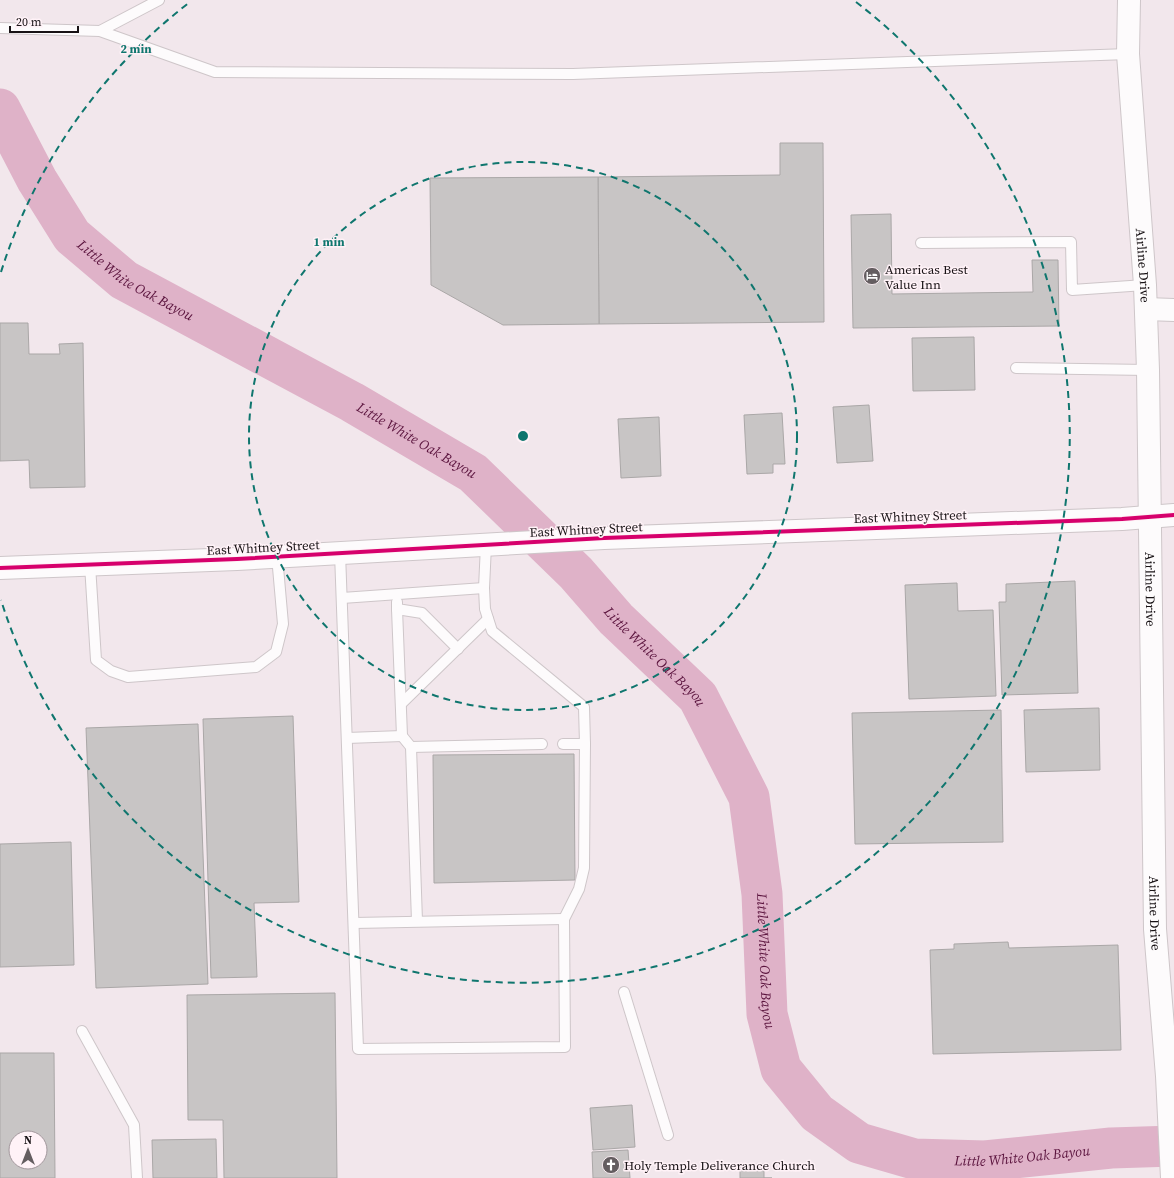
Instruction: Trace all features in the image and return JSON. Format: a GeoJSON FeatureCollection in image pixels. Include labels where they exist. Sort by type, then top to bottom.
{"type":"FeatureCollection","features":[{"type":"Feature","properties":{"kind":"main road","name":"Airline Drive"},"geometry":{"type":"LineString","coordinates":[[1129,0],[1128,54],[1146,309],[1150,517],[1164,928],[1167,1076],[1172,1178]]}},
{"type":"Feature","properties":{"kind":"main road"},"geometry":{"type":"LineString","coordinates":[[1146,309],[1174,310]]}},
{"type":"Feature","properties":{"kind":"main road","name":"East Whitney Street"},"geometry":{"type":"LineString","coordinates":[[0,568],[340,553],[604,538],[1174,515]]}},
{"type":"Feature","properties":{"kind":"lane"},"geometry":{"type":"LineString","coordinates":[[100,31],[159,0]]}},
{"type":"Feature","properties":{"kind":"lane"},"geometry":{"type":"LineString","coordinates":[[0,28],[100,31],[215,72],[573,74],[1128,54]]}},
{"type":"Feature","properties":{"kind":"lane"},"geometry":{"type":"LineString","coordinates":[[921,243],[1071,242],[1072,290],[1145,285]]}},
{"type":"Feature","properties":{"kind":"lane"},"geometry":{"type":"LineString","coordinates":[[1016,368],[1148,370]]}},
{"type":"Feature","properties":{"kind":"lane"},"geometry":{"type":"LineString","coordinates":[[340,553],[358,1049],[565,1047],[564,919],[579,889],[584,868],[584,707],[492,632],[485,609],[484,588],[478,545]]}},
{"type":"Feature","properties":{"kind":"lane"},"geometry":{"type":"LineString","coordinates":[[90,565],[96,660],[111,671],[128,677],[256,667],[276,652],[284,624],[276,556]]}},
{"type":"Feature","properties":{"kind":"lane"},"geometry":{"type":"LineString","coordinates":[[342,598],[484,588]]}},
{"type":"Feature","properties":{"kind":"lane"},"geometry":{"type":"LineString","coordinates":[[396,595],[402,736],[411,748],[417,921]]}},
{"type":"Feature","properties":{"kind":"lane"},"geometry":{"type":"LineString","coordinates":[[397,609],[422,613],[458,648]]}},
{"type":"Feature","properties":{"kind":"lane"},"geometry":{"type":"LineString","coordinates":[[401,704],[488,619]]}},
{"type":"Feature","properties":{"kind":"lane"},"geometry":{"type":"LineString","coordinates":[[347,738],[402,736]]}},
{"type":"Feature","properties":{"kind":"lane"},"geometry":{"type":"LineString","coordinates":[[411,748],[542,744]]}},
{"type":"Feature","properties":{"kind":"lane"},"geometry":{"type":"LineString","coordinates":[[563,744],[585,744]]}},
{"type":"Feature","properties":{"kind":"lane"},"geometry":{"type":"LineString","coordinates":[[354,923],[564,919]]}},
{"type":"Feature","properties":{"kind":"lane"},"geometry":{"type":"LineString","coordinates":[[624,992],[668,1135]]}},
{"type":"Feature","properties":{"kind":"lane"},"geometry":{"type":"LineString","coordinates":[[82,1031],[134,1125],[137,1178]]}},
{"type":"Feature","properties":{"kind":"building"},"geometry":{"type":"Polygon","coordinates":[[[780,143],[823,143],[824,322],[599,324],[598,177],[780,175],[780,143]]]}},
{"type":"Feature","properties":{"kind":"building"},"geometry":{"type":"Polygon","coordinates":[[[598,177],[599,324],[503,325],[431,285],[430,178],[598,177]]]}},
{"type":"Feature","properties":{"kind":"building","name":"Americas Best Value Inn"},"geometry":{"type":"Polygon","coordinates":[[[891,214],[892,294],[1033,292],[1032,260],[1058,260],[1059,326],[853,328],[851,215],[891,214]]]}},
{"type":"Feature","properties":{"kind":"building"},"geometry":{"type":"Polygon","coordinates":[[[0,323],[28,323],[29,354],[60,354],[59,344],[83,343],[85,487],[30,488],[29,460],[0,461],[0,323]]]}},
{"type":"Feature","properties":{"kind":"building"},"geometry":{"type":"Polygon","coordinates":[[[974,337],[975,390],[913,391],[912,338],[974,337]]]}},
{"type":"Feature","properties":{"kind":"building"},"geometry":{"type":"Polygon","coordinates":[[[869,405],[873,461],[837,463],[833,407],[869,405]]]}},
{"type":"Feature","properties":{"kind":"building"},"geometry":{"type":"Polygon","coordinates":[[[782,413],[785,464],[773,464],[773,473],[747,474],[744,415],[782,413]]]}},
{"type":"Feature","properties":{"kind":"building"},"geometry":{"type":"Polygon","coordinates":[[[659,417],[661,476],[621,478],[618,419],[659,417]]]}},
{"type":"Feature","properties":{"kind":"building"},"geometry":{"type":"Polygon","coordinates":[[[1075,581],[1078,693],[1002,695],[999,602],[1006,602],[1006,584],[1075,581]]]}},
{"type":"Feature","properties":{"kind":"building"},"geometry":{"type":"Polygon","coordinates":[[[957,583],[958,611],[993,610],[996,696],[909,699],[905,585],[957,583]]]}},
{"type":"Feature","properties":{"kind":"building"},"geometry":{"type":"Polygon","coordinates":[[[1099,708],[1100,770],[1026,772],[1024,710],[1099,708]]]}},
{"type":"Feature","properties":{"kind":"building"},"geometry":{"type":"Polygon","coordinates":[[[1001,710],[1003,842],[855,844],[852,713],[1001,710]]]}},
{"type":"Feature","properties":{"kind":"building"},"geometry":{"type":"Polygon","coordinates":[[[293,716],[299,902],[254,903],[257,977],[211,978],[203,719],[293,716]]]}},
{"type":"Feature","properties":{"kind":"building"},"geometry":{"type":"Polygon","coordinates":[[[198,724],[208,984],[96,988],[86,728],[198,724]]]}},
{"type":"Feature","properties":{"kind":"building"},"geometry":{"type":"Polygon","coordinates":[[[574,754],[575,880],[434,883],[433,755],[574,754]]]}},
{"type":"Feature","properties":{"kind":"building"},"geometry":{"type":"Polygon","coordinates":[[[71,842],[74,965],[0,967],[0,844],[71,842]]]}},
{"type":"Feature","properties":{"kind":"building"},"geometry":{"type":"Polygon","coordinates":[[[1008,942],[1009,948],[1118,945],[1121,1050],[933,1054],[930,950],[954,949],[954,944],[1008,942]]]}},
{"type":"Feature","properties":{"kind":"building"},"geometry":{"type":"Polygon","coordinates":[[[335,993],[337,1178],[224,1178],[223,1120],[188,1120],[187,995],[335,993]]]}},
{"type":"Feature","properties":{"kind":"building"},"geometry":{"type":"Polygon","coordinates":[[[0,1053],[54,1053],[55,1178],[0,1178],[0,1053]]]}},
{"type":"Feature","properties":{"kind":"building"},"geometry":{"type":"Polygon","coordinates":[[[632,1105],[635,1147],[593,1150],[590,1108],[632,1105]]]}},
{"type":"Feature","properties":{"kind":"building"},"geometry":{"type":"Polygon","coordinates":[[[216,1139],[217,1178],[153,1178],[152,1140],[216,1139]]]}},
{"type":"Feature","properties":{"kind":"building","name":"Holy Temple Deliverance Church"},"geometry":{"type":"Polygon","coordinates":[[[628,1150],[630,1178],[593,1178],[592,1152],[628,1150]]]}},
{"type":"Feature","properties":{"kind":"building"},"geometry":{"type":"Polygon","coordinates":[[[764,1164],[764,1178],[740,1178],[740,1165],[764,1164]]]}},
{"type":"Feature","properties":{"kind":"waterway","name":"Little White Oak Bayou"},"geometry":{"type":"LineString","coordinates":[[0,109],[37,180],[72,236],[124,280],[352,402],[473,473],[576,573],[616,619],[698,697],[749,797],[762,894],[767,1014],[781,1069],[817,1113],[859,1143],[914,1159],[985,1161],[1111,1148],[1174,1146]]}},
{"type":"Feature","properties":{"kind":"cycle path"},"geometry":{"type":"LineString","coordinates":[[0,568],[237,559],[604,538],[1122,519],[1174,515]]}},
{"type":"Feature","properties":{"kind":"place","name":"Americas Best Value Inn"},"geometry":{"type":"Point","coordinates":[872,276]}},
{"type":"Feature","properties":{"kind":"place","name":"Holy Temple Deliverance Church"},"geometry":{"type":"Point","coordinates":[611,1165]}}]}
